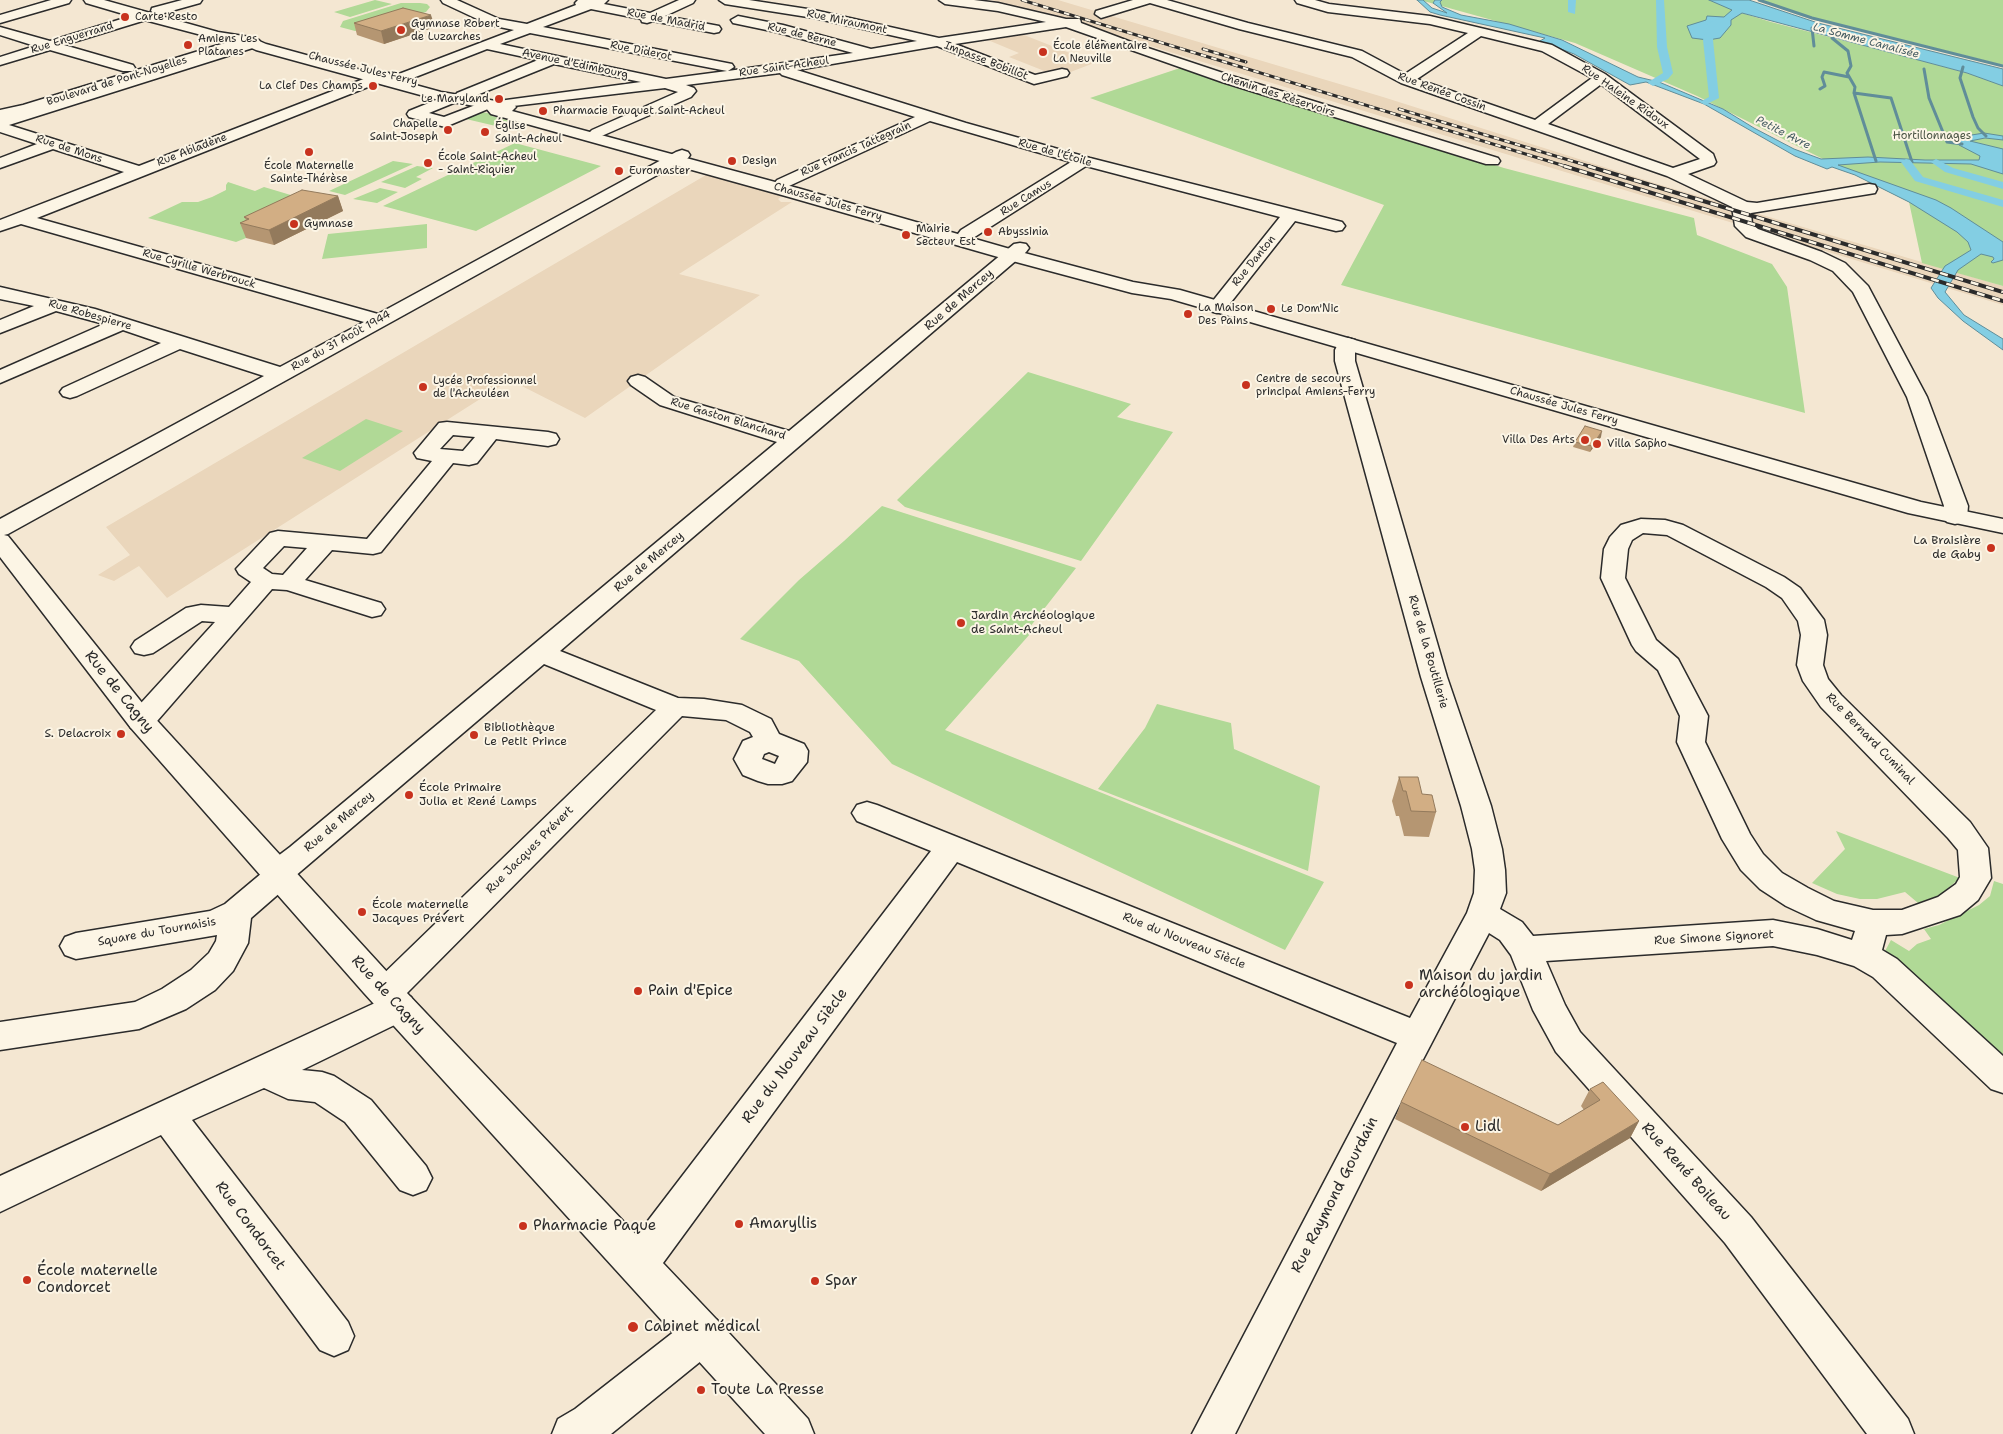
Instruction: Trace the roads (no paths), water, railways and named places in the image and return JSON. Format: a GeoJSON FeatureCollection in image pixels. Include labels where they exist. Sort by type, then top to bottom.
{"type":"FeatureCollection","features":[{"type":"Feature","properties":{"kind":"street"},"geometry":{"type":"LineString","coordinates":[[0,19],[66,0]]}},
{"type":"Feature","properties":{"kind":"street"},"geometry":{"type":"LineString","coordinates":[[90,0],[232,33],[250,42]]}},
{"type":"Feature","properties":{"kind":"street"},"geometry":{"type":"LineString","coordinates":[[107,0],[228,38],[250,42]]}},
{"type":"Feature","properties":{"kind":"street","name":"Rue Enguerrand"},"geometry":{"type":"LineString","coordinates":[[0,61],[196,0]]}},
{"type":"Feature","properties":{"kind":"street","name":"Rue de Madrid"},"geometry":{"type":"LineString","coordinates":[[565,0],[714,29]]}},
{"type":"Feature","properties":{"kind":"street","name":"Rue Abladène"},"geometry":{"type":"LineString","coordinates":[[0,226],[137,171],[387,79],[486,45],[602,0]]}},
{"type":"Feature","properties":{"kind":"street"},"geometry":{"type":"LineString","coordinates":[[631,26],[689,0]]}},
{"type":"Feature","properties":{"kind":"street","name":"Rue Miraumont"},"geometry":{"type":"LineString","coordinates":[[725,0],[814,14],[938,42]]}},
{"type":"Feature","properties":{"kind":"street","name":"Chemin des Réservoirs"},"geometry":{"type":"LineString","coordinates":[[945,0],[998,7],[1071,23],[1227,79],[1492,162]]}},
{"type":"Feature","properties":{"kind":"street"},"geometry":{"type":"LineString","coordinates":[[1101,14],[1146,0]]}},
{"type":"Feature","properties":{"kind":"street","name":"Rue Renée Cossin"},"geometry":{"type":"LineString","coordinates":[[1153,0],[1244,26],[1357,54],[1406,80],[1674,173]]}},
{"type":"Feature","properties":{"kind":"street","name":"Rue Haleine Ridoux"},"geometry":{"type":"LineString","coordinates":[[1301,0],[1328,8],[1415,18],[1546,48],[1571,59],[1707,157],[1708,162],[1674,173]]}},
{"type":"Feature","properties":{"kind":"street","name":"Rue Diderot"},"geometry":{"type":"LineString","coordinates":[[456,1],[495,22],[753,72]]}},
{"type":"Feature","properties":{"kind":"street"},"geometry":{"type":"LineString","coordinates":[[698,37],[762,6]]}},
{"type":"Feature","properties":{"kind":"street","name":"Rue de Berne"},"geometry":{"type":"LineString","coordinates":[[734,20],[778,28],[869,53]]}},
{"type":"Feature","properties":{"kind":"street","name":"Rue Saint-Acheul"},"geometry":{"type":"LineString","coordinates":[[489,105],[822,63],[869,53],[1071,23]]}},
{"type":"Feature","properties":{"kind":"street"},"geometry":{"type":"LineString","coordinates":[[0,31],[128,68]]}},
{"type":"Feature","properties":{"kind":"street"},"geometry":{"type":"LineString","coordinates":[[1406,80],[1478,32]]}},
{"type":"Feature","properties":{"kind":"street"},"geometry":{"type":"LineString","coordinates":[[595,42],[616,33]]}},
{"type":"Feature","properties":{"kind":"street","name":"Boulevard de Pont-Noyelles"},"geometry":{"type":"LineString","coordinates":[[1,117],[128,68],[228,38]]}},
{"type":"Feature","properties":{"kind":"street","name":"Boulevard de Pont-Noyelles"},"geometry":{"type":"LineString","coordinates":[[1,117],[250,42]]}},
{"type":"Feature","properties":{"kind":"street","name":"Chaussée Jules Ferry"},"geometry":{"type":"LineString","coordinates":[[250,42],[261,47],[387,79],[414,81],[461,99],[489,105],[496,111],[783,183],[968,234],[1016,252]]}},
{"type":"Feature","properties":{"kind":"street","name":"Impasse Bobillot"},"geometry":{"type":"LineString","coordinates":[[938,42],[1034,80],[1062,73]]}},
{"type":"Feature","properties":{"kind":"street"},"geometry":{"type":"LineString","coordinates":[[660,55],[682,44]]}},
{"type":"Feature","properties":{"kind":"street","name":"Avenue d'Edimbourg"},"geometry":{"type":"LineString","coordinates":[[486,45],[665,83]]}},
{"type":"Feature","properties":{"kind":"street"},"geometry":{"type":"LineString","coordinates":[[553,59],[461,99],[410,116],[445,122],[489,105],[510,108],[518,112],[678,157]]}},
{"type":"Feature","properties":{"kind":"street","name":"Rue de l'Étoile"},"geometry":{"type":"LineString","coordinates":[[778,69],[1084,162],[1336,226]]}},
{"type":"Feature","properties":{"kind":"street"},"geometry":{"type":"LineString","coordinates":[[1536,126],[1597,82],[1603,81]]}},
{"type":"Feature","properties":{"kind":"street"},"geometry":{"type":"LineString","coordinates":[[597,133],[690,92],[665,83]]}},
{"type":"Feature","properties":{"kind":"street","name":"Rue Francis Tattegrain"},"geometry":{"type":"LineString","coordinates":[[783,183],[929,116]]}},
{"type":"Feature","properties":{"kind":"street","name":"Rue de Mons"},"geometry":{"type":"LineString","coordinates":[[1,117],[52,144],[137,171]]}},
{"type":"Feature","properties":{"kind":"street"},"geometry":{"type":"LineString","coordinates":[[0,163],[52,144]]}},
{"type":"Feature","properties":{"kind":"street","name":"Chaussée Jules Ferry"},"geometry":{"type":"LineString","coordinates":[[678,157],[1016,252],[1162,288],[1173,294],[1217,307],[1955,517],[1966,517],[2003,526]]}},
{"type":"Feature","properties":{"kind":"street","name":"Rue du 31 Août 1944"},"geometry":{"type":"LineString","coordinates":[[0,529],[678,157]]}},
{"type":"Feature","properties":{"kind":"street","name":"Rue Camus"},"geometry":{"type":"LineString","coordinates":[[968,234],[1084,162]]}},
{"type":"Feature","properties":{"kind":"street"},"geometry":{"type":"LineString","coordinates":[[1674,173],[1729,198],[1742,208],[1757,208],[1870,189]]}},
{"type":"Feature","properties":{"kind":"street"},"geometry":{"type":"LineString","coordinates":[[1742,208],[1744,226],[1752,233],[1839,267],[1854,282],[1917,397],[1956,506],[1955,517]]}},
{"type":"Feature","properties":{"kind":"street","name":"Rue Danton"},"geometry":{"type":"LineString","coordinates":[[1217,307],[1291,215]]}},
{"type":"Feature","properties":{"kind":"street","name":"Rue Cyrille Werbrouck"},"geometry":{"type":"LineString","coordinates":[[19,218],[379,320]]}},
{"type":"Feature","properties":{"kind":"street","name":"Rue de Mercey"},"geometry":{"type":"LineString","coordinates":[[278,875],[1016,252]]}},
{"type":"Feature","properties":{"kind":"street","name":"Rue Robespierre"},"geometry":{"type":"LineString","coordinates":[[0,293],[54,305],[121,324],[280,374]]}},
{"type":"Feature","properties":{"kind":"street"},"geometry":{"type":"LineString","coordinates":[[0,327],[54,305]]}},
{"type":"Feature","properties":{"kind":"street"},"geometry":{"type":"LineString","coordinates":[[0,377],[121,324]]}},
{"type":"Feature","properties":{"kind":"street"},"geometry":{"type":"LineString","coordinates":[[70,392],[178,342]]}},
{"type":"Feature","properties":{"kind":"street","name":"Rue de la Boutillerie"},"geometry":{"type":"LineString","coordinates":[[1348,344],[1345,350],[1345,361],[1434,677],[1488,849],[1490,893],[1483,914],[1459,956]]}},
{"type":"Feature","properties":{"kind":"street","name":"Rue Gaston Blanchard"},"geometry":{"type":"LineString","coordinates":[[638,381],[667,401],[794,440]]}},
{"type":"Feature","properties":{"kind":"street"},"geometry":{"type":"LineString","coordinates":[[373,547],[447,456],[469,458],[490,432],[548,439]]}},
{"type":"Feature","properties":{"kind":"street","name":"Chaussée Jules Ferry"},"geometry":{"type":"LineString","coordinates":[[1955,517],[1960,522],[2003,536]]}},
{"type":"Feature","properties":{"kind":"street","name":"Rue Bernard Cuminal"},"geometry":{"type":"LineString","coordinates":[[1641,526],[1665,527],[1675,530],[1775,582],[1791,594],[1811,620],[1814,635],[1810,665],[1816,682],[1831,701],[1960,830],[1973,848],[1976,878],[1967,892],[1949,906],[1902,922],[1873,924],[1827,911],[1798,898],[1771,881],[1752,862],[1737,839],[1691,742],[1694,716],[1669,665],[1645,645],[1613,578],[1616,549],[1622,537],[1629,530],[1641,526]]}},
{"type":"Feature","properties":{"kind":"street"},"geometry":{"type":"LineString","coordinates":[[372,610],[277,582],[248,569],[278,538],[398,549]]}},
{"type":"Feature","properties":{"kind":"street","name":"Rue de Cagny"},"geometry":{"type":"LineString","coordinates":[[0,542],[141,721],[392,1000],[703,1334],[792,1434]]}},
{"type":"Feature","properties":{"kind":"street"},"geometry":{"type":"LineString","coordinates":[[141,721],[236,615],[325,543]]}},
{"type":"Feature","properties":{"kind":"street"},"geometry":{"type":"LineString","coordinates":[[144,647],[195,614],[236,615]]}},
{"type":"Feature","properties":{"kind":"street"},"geometry":{"type":"LineString","coordinates":[[541,653],[675,707],[704,708],[732,712],[761,726],[769,741]]}},
{"type":"Feature","properties":{"kind":"street","name":"Rue Jacques Prévert"},"geometry":{"type":"LineString","coordinates":[[392,1000],[675,707]]}},
{"type":"Feature","properties":{"kind":"street","name":"Rue du Nouveau Siècle"},"geometry":{"type":"LineString","coordinates":[[867,812],[1417,1036]]}},
{"type":"Feature","properties":{"kind":"street","name":"Rue du Nouveau Siècle"},"geometry":{"type":"LineString","coordinates":[[638,1265],[951,847]]}},
{"type":"Feature","properties":{"kind":"street","name":"Square du Tournaisis"},"geometry":{"type":"LineString","coordinates":[[76,946],[215,924],[236,913],[278,875]]}},
{"type":"Feature","properties":{"kind":"street","name":"Square du Tournaisis"},"geometry":{"type":"LineString","coordinates":[[0,1036],[139,1015],[174,999],[203,980],[222,962],[232,943],[236,913]]}},
{"type":"Feature","properties":{"kind":"street","name":"Rue René Boileau"},"geometry":{"type":"LineString","coordinates":[[1483,914],[1511,931],[1525,949],[1550,1010],[1568,1042],[1738,1230],[1893,1434]]}},
{"type":"Feature","properties":{"kind":"street"},"geometry":{"type":"LineString","coordinates":[[1864,956],[1873,924]]}},
{"type":"Feature","properties":{"kind":"street","name":"Rue Simone Signoret"},"geometry":{"type":"LineString","coordinates":[[1525,949],[1773,934],[1817,942],[1864,956],[1885,968],[2003,1078]]}},
{"type":"Feature","properties":{"kind":"street","name":"Rue Raymond Gourdain"},"geometry":{"type":"LineString","coordinates":[[1213,1434],[1459,956]]}},
{"type":"Feature","properties":{"kind":"street"},"geometry":{"type":"LineString","coordinates":[[0,1195],[167,1115],[265,1071],[392,1000]]}},
{"type":"Feature","properties":{"kind":"street"},"geometry":{"type":"LineString","coordinates":[[265,1071],[288,1084],[322,1087],[358,1110],[413,1178]]}},
{"type":"Feature","properties":{"kind":"street","name":"Rue Condorcet"},"geometry":{"type":"LineString","coordinates":[[167,1115],[334,1336]]}},
{"type":"Feature","properties":{"kind":"street"},"geometry":{"type":"LineString","coordinates":[[574,1434],[590,1424],[703,1334]]}},
{"type":"Feature","properties":{"kind":"water"},"geometry":{"type":"Polygon","coordinates":[[[1417,0],[1423,0],[1432,8],[1447,13],[1433,3],[1435,0],[1442,0],[1440,2],[1442,7],[1461,15],[1509,24],[1562,40],[1638,77],[1659,82],[1723,109],[1794,149],[1821,159],[1868,157],[1979,160],[1980,156],[1959,145],[1953,138],[1984,133],[2003,136],[2003,140],[1985,138],[1970,141],[2003,149],[2003,174],[1971,164],[1880,162],[1838,165],[1936,200],[2003,242],[2003,260],[1993,263],[1991,262],[1994,259],[1993,257],[1981,254],[1958,270],[1945,292],[1964,315],[2003,339],[2003,350],[1963,321],[1938,298],[1931,288],[1945,266],[1971,250],[1968,242],[1957,232],[1909,202],[1855,175],[1832,167],[1827,169],[1795,156],[1704,104],[1646,82],[1630,85],[1574,54],[1540,41],[1545,38],[1440,15],[1430,12],[1417,0]]]}},
{"type":"Feature","properties":{"kind":"water","name":"La Somme Canalisée"},"geometry":{"type":"Polygon","coordinates":[[[1709,0],[1749,0],[1818,23],[2003,69],[2003,86],[1967,73],[1742,13],[1731,20],[1731,25],[1720,38],[1708,40],[1692,38],[1687,26],[1706,20],[1707,16],[1724,17],[1732,10],[1709,0]]]}},
{"type":"Feature","properties":{"kind":"waterway"},"geometry":{"type":"LineString","coordinates":[[1572,0],[1572,12]]}},
{"type":"Feature","properties":{"kind":"waterway"},"geometry":{"type":"LineString","coordinates":[[1653,83],[1665,77],[1668,73],[1662,47],[1660,0]]}},
{"type":"Feature","properties":{"kind":"waterway","name":"La Somme Canalisée"},"geometry":{"type":"LineString","coordinates":[[1759,0],[1812,18],[2003,66]]}},
{"type":"Feature","properties":{"kind":"waterway"},"geometry":{"type":"LineString","coordinates":[[1705,102],[1714,98],[1708,40],[1711,25],[1720,21]]}},
{"type":"Feature","properties":{"kind":"waterway","name":"La Somme Canalisée"},"geometry":{"type":"LineString","coordinates":[[1812,28],[1814,46]]}},
{"type":"Feature","properties":{"kind":"waterway","name":"La Somme Canalisée"},"geometry":{"type":"LineString","coordinates":[[1832,38],[1848,51],[1851,66],[1847,73],[1855,87],[1854,93]]}},
{"type":"Feature","properties":{"kind":"waterway"},"geometry":{"type":"LineString","coordinates":[[1963,67],[1960,78],[1973,117],[1978,128],[1986,136]]}},
{"type":"Feature","properties":{"kind":"waterway"},"geometry":{"type":"LineString","coordinates":[[1924,69],[1929,98],[1947,142],[1962,144]]}},
{"type":"Feature","properties":{"kind":"waterway"},"geometry":{"type":"LineString","coordinates":[[1820,89],[1825,86],[1822,77],[1824,72],[1849,77]]}},
{"type":"Feature","properties":{"kind":"waterway"},"geometry":{"type":"LineString","coordinates":[[1854,93],[1891,98],[1912,162]]}},
{"type":"Feature","properties":{"kind":"waterway"},"geometry":{"type":"LineString","coordinates":[[1854,93],[1876,161]]}},
{"type":"Feature","properties":{"kind":"waterway"},"geometry":{"type":"LineString","coordinates":[[1906,162],[1919,179],[2003,204]]}},
{"type":"Feature","properties":{"kind":"waterway"},"geometry":{"type":"LineString","coordinates":[[1936,162],[1949,170],[2003,186]]}},
{"type":"Feature","properties":{"kind":"railway"},"geometry":{"type":"LineString","coordinates":[[1022,0],[1568,167]]}},
{"type":"Feature","properties":{"kind":"railway"},"geometry":{"type":"LineString","coordinates":[[1203,49],[1246,62]]}},
{"type":"Feature","properties":{"kind":"railway"},"geometry":{"type":"LineString","coordinates":[[1399,109],[1592,167]]}},
{"type":"Feature","properties":{"kind":"railway"},"geometry":{"type":"LineString","coordinates":[[1564,166],[2003,301]]}},
{"type":"Feature","properties":{"kind":"railway"},"geometry":{"type":"LineString","coordinates":[[1588,166],[2003,292]]}},
{"type":"Feature","properties":{"kind":"place","name":"Carte Resto"},"geometry":{"type":"Point","coordinates":[125,17]}},
{"type":"Feature","properties":{"kind":"place","name":"Gymnase Robert de Luzarches"},"geometry":{"type":"Point","coordinates":[401,30]}},
{"type":"Feature","properties":{"kind":"place","name":"Amiens Les Platanes"},"geometry":{"type":"Point","coordinates":[188,45]}},
{"type":"Feature","properties":{"kind":"place","name":"École élémentaire La Neuville"},"geometry":{"type":"Point","coordinates":[1043,52]}},
{"type":"Feature","properties":{"kind":"place","name":"La Clef Des Champs"},"geometry":{"type":"Point","coordinates":[373,86]}},
{"type":"Feature","properties":{"kind":"place","name":"Le Maryland"},"geometry":{"type":"Point","coordinates":[499,99]}},
{"type":"Feature","properties":{"kind":"place","name":"Pharmacie Fauquet Saint-Acheul"},"geometry":{"type":"Point","coordinates":[543,111]}},
{"type":"Feature","properties":{"kind":"place","name":"Chapelle Saint-Joseph"},"geometry":{"type":"Point","coordinates":[448,130]}},
{"type":"Feature","properties":{"kind":"place","name":"Église Saint-Acheul"},"geometry":{"type":"Point","coordinates":[485,132]}},
{"type":"Feature","properties":{"kind":"place","name":"École Maternelle Sainte-Thérèse"},"geometry":{"type":"Point","coordinates":[309,152]}},
{"type":"Feature","properties":{"kind":"place","name":"Design"},"geometry":{"type":"Point","coordinates":[732,161]}},
{"type":"Feature","properties":{"kind":"place","name":"École Saint-Acheul - Saint-Riquier"},"geometry":{"type":"Point","coordinates":[428,163]}},
{"type":"Feature","properties":{"kind":"place","name":"Euromaster"},"geometry":{"type":"Point","coordinates":[619,171]}},
{"type":"Feature","properties":{"kind":"place","name":"Gymnase"},"geometry":{"type":"Point","coordinates":[294,224]}},
{"type":"Feature","properties":{"kind":"place","name":"Abyssinia"},"geometry":{"type":"Point","coordinates":[988,232]}},
{"type":"Feature","properties":{"kind":"place","name":"Mairie Secteur Est"},"geometry":{"type":"Point","coordinates":[906,235]}},
{"type":"Feature","properties":{"kind":"place","name":"Le Dom'Nic"},"geometry":{"type":"Point","coordinates":[1271,309]}},
{"type":"Feature","properties":{"kind":"place","name":"La Maison Des Pains"},"geometry":{"type":"Point","coordinates":[1188,314]}},
{"type":"Feature","properties":{"kind":"place","name":"Centre de secours principal Amiens-Ferry"},"geometry":{"type":"Point","coordinates":[1246,385]}},
{"type":"Feature","properties":{"kind":"place","name":"Lycée Professionnel de l'Acheuléen"},"geometry":{"type":"Point","coordinates":[423,387]}},
{"type":"Feature","properties":{"kind":"place","name":"Villa Des Arts"},"geometry":{"type":"Point","coordinates":[1585,440]}},
{"type":"Feature","properties":{"kind":"place","name":"Villa Sapho"},"geometry":{"type":"Point","coordinates":[1597,444]}},
{"type":"Feature","properties":{"kind":"place","name":"La Braisière de Gaby"},"geometry":{"type":"Point","coordinates":[1991,548]}},
{"type":"Feature","properties":{"kind":"place","name":"Jardin Archéologique de Saint-Acheul"},"geometry":{"type":"Point","coordinates":[961,623]}},
{"type":"Feature","properties":{"kind":"place","name":"S. Delacroix"},"geometry":{"type":"Point","coordinates":[121,734]}},
{"type":"Feature","properties":{"kind":"place","name":"Bibliothèque Le Petit Prince"},"geometry":{"type":"Point","coordinates":[474,735]}},
{"type":"Feature","properties":{"kind":"place","name":"École Primaire Julia et René Lamps"},"geometry":{"type":"Point","coordinates":[409,795]}},
{"type":"Feature","properties":{"kind":"place","name":"École maternelle Jacques Prévert"},"geometry":{"type":"Point","coordinates":[362,912]}},
{"type":"Feature","properties":{"kind":"place","name":"Maison du jardin archéologique"},"geometry":{"type":"Point","coordinates":[1409,985]}},
{"type":"Feature","properties":{"kind":"place","name":"Pain d'Epice"},"geometry":{"type":"Point","coordinates":[638,991]}},
{"type":"Feature","properties":{"kind":"place","name":"Lidl"},"geometry":{"type":"Point","coordinates":[1465,1127]}},
{"type":"Feature","properties":{"kind":"place","name":"Amaryllis"},"geometry":{"type":"Point","coordinates":[739,1224]}},
{"type":"Feature","properties":{"kind":"place","name":"Pharmacie Paque"},"geometry":{"type":"Point","coordinates":[523,1226]}},
{"type":"Feature","properties":{"kind":"place","name":"École maternelle Condorcet"},"geometry":{"type":"Point","coordinates":[27,1280]}},
{"type":"Feature","properties":{"kind":"place","name":"Spar"},"geometry":{"type":"Point","coordinates":[815,1281]}},
{"type":"Feature","properties":{"kind":"place","name":"Cabinet médical"},"geometry":{"type":"Point","coordinates":[633,1327]}},
{"type":"Feature","properties":{"kind":"place","name":"Toute La Presse"},"geometry":{"type":"Point","coordinates":[701,1390]}},
{"type":"Feature","properties":{"kind":"water label","name":"Petite Avre"},"geometry":{"type":"Point","coordinates":[1783,133]}},
{"type":"Feature","properties":{"kind":"park label","name":"Hortillonnages"},"geometry":{"type":"Point","coordinates":[1932,136]}}]}
